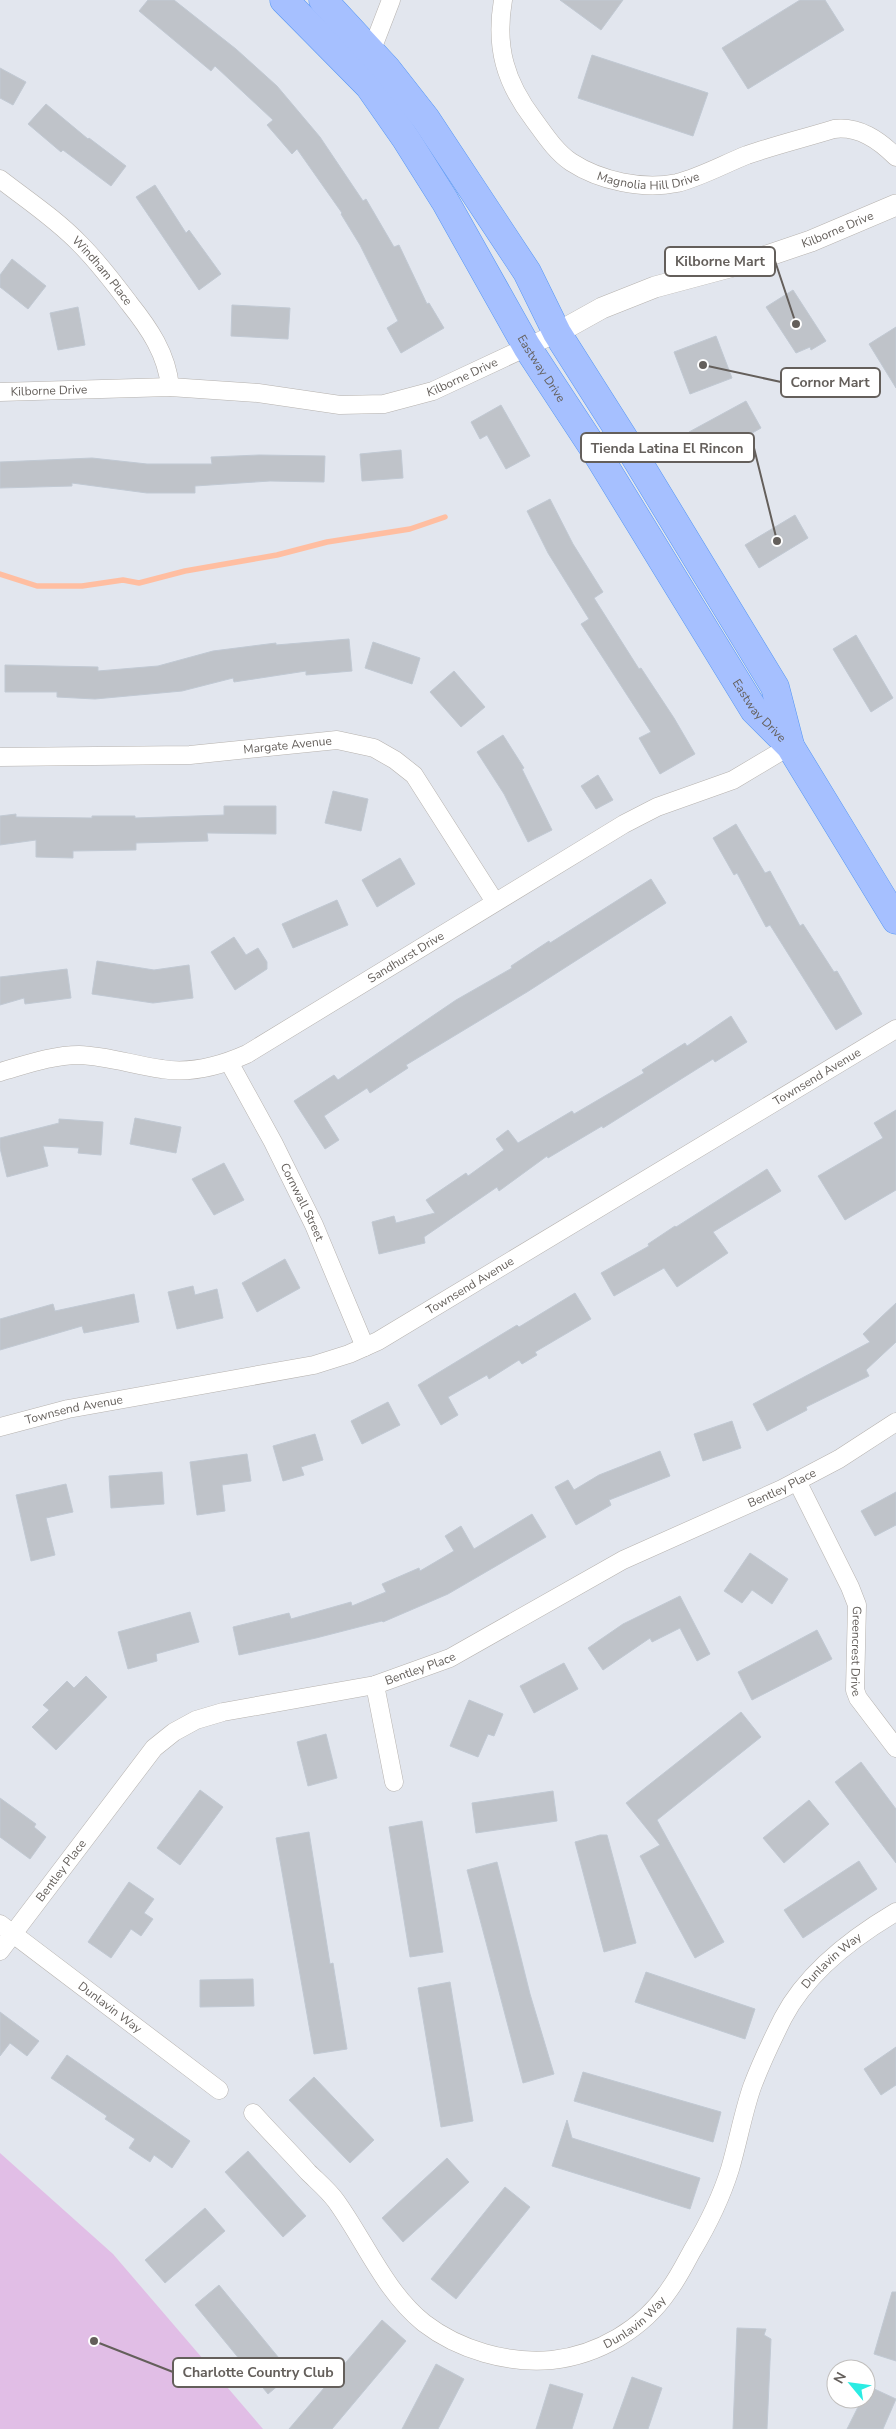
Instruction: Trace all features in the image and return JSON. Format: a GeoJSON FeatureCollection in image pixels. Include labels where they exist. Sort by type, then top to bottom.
{"type":"FeatureCollection","features":[{"type":"Feature","properties":{"kind":"main road","name":"Eastway Drive"},"geometry":{"type":"LineString","coordinates":[[284,0],[369,86],[445,201],[527,348],[596,452],[754,710],[790,746],[896,920]]}},
{"type":"Feature","properties":{"kind":"main road","name":"Eastway Drive"},"geometry":{"type":"LineString","coordinates":[[323,0],[371,52],[426,119],[527,272],[557,333],[619,431],[775,688],[790,746]]}},
{"type":"Feature","properties":{"kind":"street"},"geometry":{"type":"LineString","coordinates":[[371,52],[392,0]]}},
{"type":"Feature","properties":{"kind":"street","name":"Magnolia Hill Drive"},"geometry":{"type":"LineString","coordinates":[[503,0],[499,21],[500,49],[508,77],[526,110],[552,145],[572,162],[615,181],[641,185],[678,182],[748,155],[834,129],[848,128],[871,136],[896,157]]}},
{"type":"Feature","properties":{"kind":"street","name":"Windham Place"},"geometry":{"type":"LineString","coordinates":[[0,179],[45,213],[80,244],[110,279],[157,344],[168,369],[170,387]]}},
{"type":"Feature","properties":{"kind":"street","name":"Kilborne Drive"},"geometry":{"type":"LineString","coordinates":[[0,392],[170,387],[258,393],[340,406],[384,404],[433,391],[527,348],[602,308],[655,287],[752,261],[811,241],[896,205]]}},
{"type":"Feature","properties":{"kind":"street","name":"Margate Avenue"},"geometry":{"type":"LineString","coordinates":[[0,757],[190,755],[337,740],[374,748],[396,760],[414,775],[496,902]]}},
{"type":"Feature","properties":{"kind":"street","name":"Sandhurst Drive"},"geometry":{"type":"LineString","coordinates":[[0,1072],[46,1059],[76,1055],[108,1057],[161,1069],[177,1070],[191,1070],[229,1062],[247,1054],[624,824],[657,808],[733,780],[790,746]]}},
{"type":"Feature","properties":{"kind":"street","name":"Townsend Avenue"},"geometry":{"type":"LineString","coordinates":[[0,1427],[68,1409],[314,1365],[365,1347],[896,1029]]}},
{"type":"Feature","properties":{"kind":"street","name":"Cornwall Street"},"geometry":{"type":"LineString","coordinates":[[229,1062],[273,1142],[314,1225],[365,1347]]}},
{"type":"Feature","properties":{"kind":"street","name":"Bentley Place"},"geometry":{"type":"LineString","coordinates":[[0,1952],[7,1929],[154,1748],[174,1732],[196,1720],[223,1712],[375,1685],[450,1658],[640,1551],[712,1521],[797,1481],[852,1452],[896,1422]]}},
{"type":"Feature","properties":{"kind":"street","name":"Greencrest Drive"},"geometry":{"type":"LineString","coordinates":[[797,1481],[857,1605],[854,1690],[891,1741]]}},
{"type":"Feature","properties":{"kind":"street"},"geometry":{"type":"LineString","coordinates":[[375,1685],[394,1782]]}},
{"type":"Feature","properties":{"kind":"street","name":"Dunlavin Way"},"geometry":{"type":"LineString","coordinates":[[253,2113],[335,2200],[407,2307],[422,2321],[442,2336],[502,2358],[538,2361],[572,2358],[598,2348],[624,2334],[651,2313],[670,2290],[704,2231],[719,2198],[730,2170],[752,2088],[784,2016],[811,1978],[831,1959],[896,1912]]}},
{"type":"Feature","properties":{"kind":"street","name":"Dunlavin Way"},"geometry":{"type":"LineString","coordinates":[[7,1929],[219,2090]]}},
{"type":"Feature","properties":{"kind":"shaded area"},"geometry":{"type":"Polygon","coordinates":[[[0,2153],[113,2254],[263,2429],[0,2429],[0,2153]]]}},
{"type":"Feature","properties":{"kind":"building"},"geometry":{"type":"Polygon","coordinates":[[[148,0],[174,0],[236,49],[277,86],[320,137],[363,201],[366,199],[394,247],[399,245],[427,304],[429,303],[444,328],[401,353],[387,328],[398,321],[360,245],[342,213],[297,149],[292,154],[267,125],[273,120],[215,66],[211,71],[139,11],[148,0]]]}},
{"type":"Feature","properties":{"kind":"building"},"geometry":{"type":"Polygon","coordinates":[[[560,0],[623,0],[601,30],[560,0]]]}},
{"type":"Feature","properties":{"kind":"building"},"geometry":{"type":"Polygon","coordinates":[[[800,0],[825,0],[844,30],[748,89],[722,48],[800,0]]]}},
{"type":"Feature","properties":{"kind":"building"},"geometry":{"type":"Polygon","coordinates":[[[592,55],[708,93],[693,136],[578,98],[592,55]]]}},
{"type":"Feature","properties":{"kind":"building"},"geometry":{"type":"Polygon","coordinates":[[[0,68],[26,82],[13,105],[0,98],[0,68]]]}},
{"type":"Feature","properties":{"kind":"building"},"geometry":{"type":"Polygon","coordinates":[[[46,104],[88,139],[126,166],[111,186],[63,150],[61,152],[28,124],[46,104]]]}},
{"type":"Feature","properties":{"kind":"building"},"geometry":{"type":"Polygon","coordinates":[[[155,185],[186,233],[189,230],[221,274],[199,290],[136,197],[155,185]]]}},
{"type":"Feature","properties":{"kind":"building"},"geometry":{"type":"Polygon","coordinates":[[[12,259],[46,286],[28,309],[0,287],[0,275],[12,259]]]}},
{"type":"Feature","properties":{"kind":"building"},"geometry":{"type":"Polygon","coordinates":[[[793,290],[826,341],[811,350],[810,347],[796,353],[766,307],[793,290]]]}},
{"type":"Feature","properties":{"kind":"building"},"geometry":{"type":"Polygon","coordinates":[[[232,305],[290,308],[288,339],[231,336],[232,305]]]}},
{"type":"Feature","properties":{"kind":"building"},"geometry":{"type":"Polygon","coordinates":[[[78,307],[85,345],[58,350],[50,313],[78,307]]]}},
{"type":"Feature","properties":{"kind":"building"},"geometry":{"type":"Polygon","coordinates":[[[896,327],[896,388],[869,344],[896,327]]]}},
{"type":"Feature","properties":{"kind":"building"},"geometry":{"type":"Polygon","coordinates":[[[716,336],[732,378],[690,394],[674,352],[716,336]]]}},
{"type":"Feature","properties":{"kind":"building"},"geometry":{"type":"Polygon","coordinates":[[[746,401],[761,428],[705,460],[689,432],[746,401]]]}},
{"type":"Feature","properties":{"kind":"building"},"geometry":{"type":"Polygon","coordinates":[[[501,405],[530,456],[506,469],[487,435],[480,439],[471,422],[501,405]]]}},
{"type":"Feature","properties":{"kind":"building"},"geometry":{"type":"Polygon","coordinates":[[[401,450],[403,478],[362,481],[360,454],[401,450]]]}},
{"type":"Feature","properties":{"kind":"building"},"geometry":{"type":"Polygon","coordinates":[[[259,455],[325,456],[324,482],[270,481],[195,486],[195,493],[147,493],[72,483],[72,486],[0,488],[0,462],[92,458],[147,464],[212,464],[211,457],[259,455]]]}},
{"type":"Feature","properties":{"kind":"building"},"geometry":{"type":"Polygon","coordinates":[[[550,499],[573,544],[603,592],[594,598],[639,669],[641,668],[674,718],[695,754],[660,774],[639,738],[651,732],[581,624],[589,619],[548,553],[527,511],[550,499]]]}},
{"type":"Feature","properties":{"kind":"building"},"geometry":{"type":"Polygon","coordinates":[[[795,515],[808,538],[759,568],[745,545],[795,515]]]}},
{"type":"Feature","properties":{"kind":"building"},"geometry":{"type":"Polygon","coordinates":[[[856,635],[893,698],[871,712],[833,649],[856,635]]]}},
{"type":"Feature","properties":{"kind":"building"},"geometry":{"type":"Polygon","coordinates":[[[349,639],[352,671],[306,675],[306,671],[234,682],[233,678],[182,691],[95,699],[57,697],[57,692],[5,692],[5,665],[98,667],[98,671],[158,666],[213,651],[276,643],[276,645],[349,639]]]}},
{"type":"Feature","properties":{"kind":"building"},"geometry":{"type":"Polygon","coordinates":[[[373,642],[420,658],[412,684],[365,668],[373,642]]]}},
{"type":"Feature","properties":{"kind":"building"},"geometry":{"type":"Polygon","coordinates":[[[454,671],[485,707],[461,727],[430,692],[454,671]]]}},
{"type":"Feature","properties":{"kind":"building"},"geometry":{"type":"Polygon","coordinates":[[[503,735],[524,768],[522,769],[552,830],[528,842],[504,794],[477,752],[503,735]]]}},
{"type":"Feature","properties":{"kind":"building"},"geometry":{"type":"Polygon","coordinates":[[[598,775],[613,800],[596,809],[581,786],[598,775]]]}},
{"type":"Feature","properties":{"kind":"building"},"geometry":{"type":"Polygon","coordinates":[[[333,791],[368,799],[361,831],[325,823],[333,791]]]}},
{"type":"Feature","properties":{"kind":"building"},"geometry":{"type":"Polygon","coordinates":[[[224,806],[276,806],[276,834],[207,833],[208,841],[136,843],[136,850],[73,851],[73,858],[36,857],[36,840],[0,845],[0,816],[16,814],[16,817],[92,818],[92,816],[135,816],[135,818],[224,815],[224,806]]]}},
{"type":"Feature","properties":{"kind":"building"},"geometry":{"type":"Polygon","coordinates":[[[736,824],[765,873],[770,871],[800,926],[803,924],[834,972],[837,971],[862,1014],[836,1030],[770,925],[766,927],[737,873],[734,875],[713,838],[736,824]]]}},
{"type":"Feature","properties":{"kind":"building"},"geometry":{"type":"Polygon","coordinates":[[[400,858],[415,884],[377,907],[362,880],[400,858]]]}},
{"type":"Feature","properties":{"kind":"building"},"geometry":{"type":"Polygon","coordinates":[[[651,879],[666,903],[527,992],[406,1065],[408,1068],[370,1093],[367,1088],[324,1116],[339,1140],[325,1149],[294,1101],[334,1075],[338,1080],[456,1000],[512,968],[511,966],[549,941],[550,943],[651,879]]]}},
{"type":"Feature","properties":{"kind":"building"},"geometry":{"type":"Polygon","coordinates":[[[337,900],[348,925],[293,948],[282,924],[337,900]]]}},
{"type":"Feature","properties":{"kind":"building"},"geometry":{"type":"Polygon","coordinates":[[[234,937],[246,955],[258,948],[267,962],[267,969],[235,990],[211,952],[234,937]]]}},
{"type":"Feature","properties":{"kind":"building"},"geometry":{"type":"Polygon","coordinates":[[[97,961],[154,970],[189,965],[193,998],[153,1003],[92,994],[97,961]]]}},
{"type":"Feature","properties":{"kind":"building"},"geometry":{"type":"Polygon","coordinates":[[[67,969],[71,998],[25,1004],[24,998],[0,1005],[0,977],[67,969]]]}},
{"type":"Feature","properties":{"kind":"building"},"geometry":{"type":"Polygon","coordinates":[[[731,1016],[747,1042],[715,1062],[713,1059],[603,1128],[602,1126],[548,1158],[547,1156],[499,1191],[497,1187],[424,1237],[425,1243],[379,1254],[372,1222],[394,1216],[396,1223],[435,1213],[426,1200],[466,1173],[468,1176],[504,1150],[496,1139],[508,1130],[518,1143],[572,1111],[574,1114],[644,1073],[642,1070],[685,1043],[687,1046],[731,1016]]]}},
{"type":"Feature","properties":{"kind":"building"},"geometry":{"type":"Polygon","coordinates":[[[896,1110],[896,1190],[845,1220],[818,1176],[883,1138],[874,1123],[896,1110]]]}},
{"type":"Feature","properties":{"kind":"building"},"geometry":{"type":"Polygon","coordinates":[[[135,1118],[181,1127],[176,1153],[130,1144],[135,1118]]]}},
{"type":"Feature","properties":{"kind":"building"},"geometry":{"type":"Polygon","coordinates":[[[59,1119],[103,1122],[101,1155],[78,1153],[79,1148],[43,1146],[48,1166],[7,1177],[0,1148],[0,1138],[59,1123],[59,1119]]]}},
{"type":"Feature","properties":{"kind":"building"},"geometry":{"type":"Polygon","coordinates":[[[224,1163],[244,1200],[214,1215],[192,1179],[224,1163]]]}},
{"type":"Feature","properties":{"kind":"building"},"geometry":{"type":"Polygon","coordinates":[[[767,1169],[781,1191],[713,1232],[728,1253],[677,1287],[664,1268],[614,1296],[601,1273],[649,1246],[648,1244],[675,1226],[767,1169]]]}},
{"type":"Feature","properties":{"kind":"building"},"geometry":{"type":"Polygon","coordinates":[[[285,1259],[300,1288],[257,1312],[242,1283],[285,1259]]]}},
{"type":"Feature","properties":{"kind":"building"},"geometry":{"type":"Polygon","coordinates":[[[193,1286],[195,1295],[217,1289],[223,1318],[177,1329],[168,1292],[193,1286]]]}},
{"type":"Feature","properties":{"kind":"building"},"geometry":{"type":"Polygon","coordinates":[[[575,1293],[591,1319],[535,1352],[537,1355],[522,1364],[519,1360],[489,1379],[487,1375],[448,1397],[458,1415],[441,1425],[418,1385],[517,1325],[519,1327],[575,1293]]]}},
{"type":"Feature","properties":{"kind":"building"},"geometry":{"type":"Polygon","coordinates":[[[134,1294],[139,1322],[84,1333],[82,1326],[0,1350],[0,1319],[53,1304],[55,1311],[134,1294]]]}},
{"type":"Feature","properties":{"kind":"building"},"geometry":{"type":"Polygon","coordinates":[[[896,1303],[896,1342],[866,1370],[869,1376],[806,1407],[807,1410],[767,1431],[753,1404],[870,1342],[863,1334],[896,1303]]]}},
{"type":"Feature","properties":{"kind":"building"},"geometry":{"type":"Polygon","coordinates":[[[388,1402],[400,1425],[362,1444],[351,1421],[388,1402]]]}},
{"type":"Feature","properties":{"kind":"building"},"geometry":{"type":"Polygon","coordinates":[[[732,1421],[741,1448],[703,1461],[694,1434],[732,1421]]]}},
{"type":"Feature","properties":{"kind":"building"},"geometry":{"type":"Polygon","coordinates":[[[315,1434],[323,1460],[301,1467],[304,1475],[283,1481],[273,1446],[315,1434]]]}},
{"type":"Feature","properties":{"kind":"building"},"geometry":{"type":"Polygon","coordinates":[[[660,1451],[670,1476],[609,1500],[611,1505],[576,1525],[555,1487],[568,1480],[574,1490],[599,1475],[660,1451]]]}},
{"type":"Feature","properties":{"kind":"building"},"geometry":{"type":"Polygon","coordinates":[[[247,1454],[251,1481],[222,1485],[225,1511],[197,1515],[190,1462],[247,1454]]]}},
{"type":"Feature","properties":{"kind":"building"},"geometry":{"type":"Polygon","coordinates":[[[162,1472],[164,1504],[111,1508],[109,1476],[162,1472]]]}},
{"type":"Feature","properties":{"kind":"building"},"geometry":{"type":"Polygon","coordinates":[[[66,1484],[73,1512],[46,1518],[55,1555],[31,1561],[16,1495],[66,1484]]]}},
{"type":"Feature","properties":{"kind":"building"},"geometry":{"type":"Polygon","coordinates":[[[896,1492],[896,1525],[875,1536],[861,1511],[896,1492]]]}},
{"type":"Feature","properties":{"kind":"building"},"geometry":{"type":"Polygon","coordinates":[[[532,1514],[546,1537],[448,1594],[383,1622],[239,1655],[233,1627],[289,1613],[291,1619],[351,1602],[352,1606],[386,1592],[382,1584],[419,1568],[420,1571],[454,1551],[445,1536],[461,1526],[474,1549],[532,1514]]]}},
{"type":"Feature","properties":{"kind":"building"},"geometry":{"type":"Polygon","coordinates":[[[750,1553],[788,1579],[772,1604],[752,1590],[742,1603],[724,1591],[750,1553]]]}},
{"type":"Feature","properties":{"kind":"building"},"geometry":{"type":"Polygon","coordinates":[[[680,1596],[710,1654],[697,1661],[680,1628],[652,1642],[650,1638],[603,1670],[588,1648],[623,1624],[680,1596]]]}},
{"type":"Feature","properties":{"kind":"building"},"geometry":{"type":"Polygon","coordinates":[[[190,1612],[199,1642],[156,1654],[157,1661],[128,1669],[118,1632],[190,1612]]]}},
{"type":"Feature","properties":{"kind":"building"},"geometry":{"type":"Polygon","coordinates":[[[817,1630],[832,1659],[752,1700],[738,1672],[817,1630]]]}},
{"type":"Feature","properties":{"kind":"building"},"geometry":{"type":"Polygon","coordinates":[[[564,1663],[578,1689],[534,1713],[520,1686],[564,1663]]]}},
{"type":"Feature","properties":{"kind":"building"},"geometry":{"type":"Polygon","coordinates":[[[86,1676],[107,1697],[56,1750],[32,1727],[49,1710],[43,1705],[67,1681],[74,1688],[86,1676]]]}},
{"type":"Feature","properties":{"kind":"building"},"geometry":{"type":"Polygon","coordinates":[[[469,1700],[503,1714],[494,1736],[488,1734],[478,1757],[450,1746],[469,1700]]]}},
{"type":"Feature","properties":{"kind":"building"},"geometry":{"type":"Polygon","coordinates":[[[741,1712],[761,1737],[657,1820],[724,1942],[695,1958],[640,1856],[660,1845],[626,1803],[741,1712]]]}},
{"type":"Feature","properties":{"kind":"building"},"geometry":{"type":"Polygon","coordinates":[[[326,1734],[337,1778],[308,1786],[297,1742],[326,1734]]]}},
{"type":"Feature","properties":{"kind":"building"},"geometry":{"type":"Polygon","coordinates":[[[861,1762],[896,1809],[896,1863],[835,1782],[861,1762]]]}},
{"type":"Feature","properties":{"kind":"building"},"geometry":{"type":"Polygon","coordinates":[[[200,1790],[223,1807],[180,1865],[157,1848],[200,1790]]]}},
{"type":"Feature","properties":{"kind":"building"},"geometry":{"type":"Polygon","coordinates":[[[553,1791],[557,1821],[476,1833],[472,1803],[553,1791]]]}},
{"type":"Feature","properties":{"kind":"building"},"geometry":{"type":"Polygon","coordinates":[[[0,1798],[36,1824],[34,1827],[46,1837],[30,1859],[0,1837],[0,1798]]]}},
{"type":"Feature","properties":{"kind":"building"},"geometry":{"type":"Polygon","coordinates":[[[809,1800],[829,1824],[784,1863],[763,1838],[809,1800]]]}},
{"type":"Feature","properties":{"kind":"building"},"geometry":{"type":"Polygon","coordinates":[[[422,1821],[443,1952],[410,1957],[389,1827],[422,1821]]]}},
{"type":"Feature","properties":{"kind":"building"},"geometry":{"type":"Polygon","coordinates":[[[309,1832],[330,1964],[333,1963],[347,2049],[314,2054],[276,1838],[309,1832]]]}},
{"type":"Feature","properties":{"kind":"building"},"geometry":{"type":"Polygon","coordinates":[[[607,1835],[636,1943],[604,1952],[575,1842],[607,1835]]]}},
{"type":"Feature","properties":{"kind":"building"},"geometry":{"type":"Polygon","coordinates":[[[859,1861],[877,1889],[803,1938],[784,1910],[859,1861]]]}},
{"type":"Feature","properties":{"kind":"building"},"geometry":{"type":"Polygon","coordinates":[[[497,1862],[530,1994],[554,2074],[523,2083],[467,1870],[497,1862]]]}},
{"type":"Feature","properties":{"kind":"building"},"geometry":{"type":"Polygon","coordinates":[[[129,1882],[154,1899],[144,1913],[153,1919],[141,1936],[131,1929],[111,1958],[88,1942],[129,1882]]]}},
{"type":"Feature","properties":{"kind":"building"},"geometry":{"type":"Polygon","coordinates":[[[646,1972],[755,2009],[745,2039],[635,2002],[646,1972]]]}},
{"type":"Feature","properties":{"kind":"building"},"geometry":{"type":"Polygon","coordinates":[[[253,1979],[254,2006],[200,2007],[200,1980],[253,1979]]]}},
{"type":"Feature","properties":{"kind":"building"},"geometry":{"type":"Polygon","coordinates":[[[450,1982],[473,2121],[441,2127],[418,1988],[450,1982]]]}},
{"type":"Feature","properties":{"kind":"building"},"geometry":{"type":"Polygon","coordinates":[[[0,2012],[39,2041],[27,2056],[10,2043],[0,2056],[0,2012]]]}},
{"type":"Feature","properties":{"kind":"building"},"geometry":{"type":"Polygon","coordinates":[[[896,2047],[896,2085],[881,2095],[864,2069],[896,2047]]]}},
{"type":"Feature","properties":{"kind":"building"},"geometry":{"type":"Polygon","coordinates":[[[67,2055],[190,2141],[172,2168],[154,2155],[150,2162],[129,2148],[135,2139],[105,2119],[107,2116],[51,2078],[67,2055]]]}},
{"type":"Feature","properties":{"kind":"building"},"geometry":{"type":"Polygon","coordinates":[[[583,2072],[721,2112],[713,2142],[574,2101],[583,2072]]]}},
{"type":"Feature","properties":{"kind":"building"},"geometry":{"type":"Polygon","coordinates":[[[314,2077],[374,2140],[350,2163],[289,2100],[314,2077]]]}},
{"type":"Feature","properties":{"kind":"building"},"geometry":{"type":"Polygon","coordinates":[[[567,2120],[572,2138],[700,2178],[690,2209],[552,2166],[567,2120]]]}},
{"type":"Feature","properties":{"kind":"building"},"geometry":{"type":"Polygon","coordinates":[[[248,2151],[306,2216],[283,2237],[225,2172],[248,2151]]]}},
{"type":"Feature","properties":{"kind":"building"},"geometry":{"type":"Polygon","coordinates":[[[447,2158],[469,2182],[403,2242],[382,2218],[447,2158]]]}},
{"type":"Feature","properties":{"kind":"building"},"geometry":{"type":"Polygon","coordinates":[[[505,2187],[530,2207],[456,2299],[431,2279],[505,2187]]]}},
{"type":"Feature","properties":{"kind":"building"},"geometry":{"type":"Polygon","coordinates":[[[205,2208],[225,2231],[165,2283],[145,2260],[205,2208]]]}},
{"type":"Feature","properties":{"kind":"building"},"geometry":{"type":"Polygon","coordinates":[[[219,2285],[292,2374],[268,2394],[195,2305],[219,2285]]]}},
{"type":"Feature","properties":{"kind":"building"},"geometry":{"type":"Polygon","coordinates":[[[892,2292],[896,2292],[896,2361],[874,2354],[892,2292]]]}},
{"type":"Feature","properties":{"kind":"building"},"geometry":{"type":"Polygon","coordinates":[[[382,2320],[406,2341],[332,2429],[289,2429],[382,2320]]]}},
{"type":"Feature","properties":{"kind":"building"},"geometry":{"type":"Polygon","coordinates":[[[737,2328],[766,2329],[764,2335],[771,2339],[767,2429],[733,2429],[737,2328]]]}},
{"type":"Feature","properties":{"kind":"building"},"geometry":{"type":"Polygon","coordinates":[[[436,2364],[464,2379],[438,2429],[402,2429],[436,2364]]]}},
{"type":"Feature","properties":{"kind":"building"},"geometry":{"type":"Polygon","coordinates":[[[632,2377],[662,2388],[648,2429],[613,2429],[632,2377]]]}},
{"type":"Feature","properties":{"kind":"building"},"geometry":{"type":"Polygon","coordinates":[[[550,2384],[583,2394],[572,2429],[536,2429],[550,2384]]]}},
{"type":"Feature","properties":{"kind":"building"},"geometry":{"type":"Polygon","coordinates":[[[876,2390],[896,2399],[883,2429],[847,2429],[857,2409],[876,2409],[876,2390]]]}},
{"type":"Feature","properties":{"kind":"waterway"},"geometry":{"type":"LineString","coordinates":[[0,574],[37,586],[82,586],[123,580],[139,583],[185,571],[277,555],[327,542],[410,529],[445,517]]}},
{"type":"Feature","properties":{"kind":"place","name":"Kilborne Mart"},"geometry":{"type":"Point","coordinates":[796,324]}},
{"type":"Feature","properties":{"kind":"place","name":"Cornor Mart"},"geometry":{"type":"Point","coordinates":[703,365]}},
{"type":"Feature","properties":{"kind":"place","name":"Tienda Latina El Rincon"},"geometry":{"type":"Point","coordinates":[777,541]}},
{"type":"Feature","properties":{"kind":"place","name":"Charlotte Country Club"},"geometry":{"type":"Point","coordinates":[94,2341]}}]}
